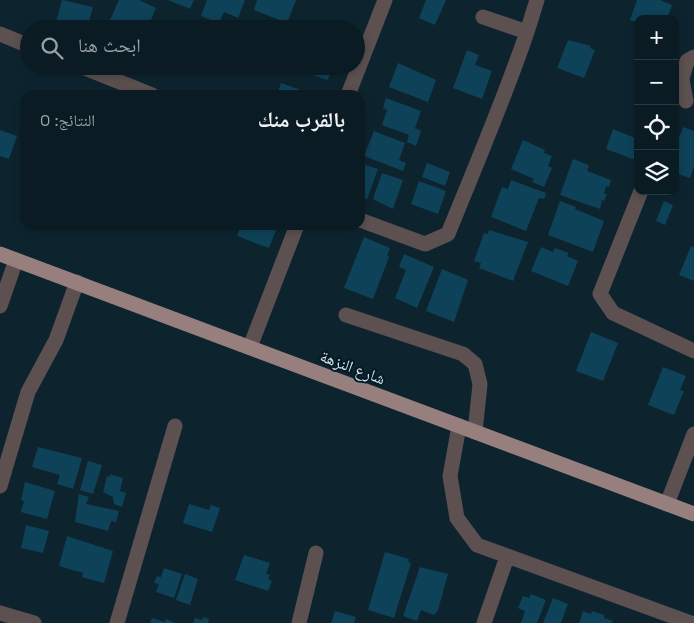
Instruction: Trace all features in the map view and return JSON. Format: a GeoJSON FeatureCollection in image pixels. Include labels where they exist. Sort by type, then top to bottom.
{"type":"FeatureCollection","features":[{"type":"Feature","properties":{"kind":"main road","name":"شارع النزهة"},"geometry":{"type":"LineString","coordinates":[[0,254],[694,514]]}},
{"type":"Feature","properties":{"kind":"street"},"geometry":{"type":"LineString","coordinates":[[365,51],[385,0]]}},
{"type":"Feature","properties":{"kind":"street"},"geometry":{"type":"LineString","coordinates":[[365,222],[425,244],[448,234],[484,143],[506,95],[537,0]]}},
{"type":"Feature","properties":{"kind":"street"},"geometry":{"type":"LineString","coordinates":[[483,18],[527,32]]}},
{"type":"Feature","properties":{"kind":"street"},"geometry":{"type":"LineString","coordinates":[[0,34],[20,42]]}},
{"type":"Feature","properties":{"kind":"street"},"geometry":{"type":"LineString","coordinates":[[686,101],[682,79],[687,61],[694,57]]}},
{"type":"Feature","properties":{"kind":"street"},"geometry":{"type":"LineString","coordinates":[[102,75],[140,90]]}},
{"type":"Feature","properties":{"kind":"street"},"geometry":{"type":"LineString","coordinates":[[350,90],[356,75]]}},
{"type":"Feature","properties":{"kind":"street"},"geometry":{"type":"LineString","coordinates":[[639,195],[600,294],[612,313],[694,351]]}},
{"type":"Feature","properties":{"kind":"street"},"geometry":{"type":"LineString","coordinates":[[250,348],[296,230]]}},
{"type":"Feature","properties":{"kind":"street"},"geometry":{"type":"LineString","coordinates":[[0,306],[16,260]]}},
{"type":"Feature","properties":{"kind":"street"},"geometry":{"type":"LineString","coordinates":[[0,486],[28,392],[56,340],[76,282]]}},
{"type":"Feature","properties":{"kind":"street"},"geometry":{"type":"LineString","coordinates":[[346,315],[463,354],[475,364],[480,384],[475,432]]}},
{"type":"Feature","properties":{"kind":"street"},"geometry":{"type":"LineString","coordinates":[[117,623],[175,426]]}},
{"type":"Feature","properties":{"kind":"street"},"geometry":{"type":"LineString","coordinates":[[459,426],[450,476],[457,518],[477,545],[691,623]]}},
{"type":"Feature","properties":{"kind":"street"},"geometry":{"type":"LineString","coordinates":[[667,504],[694,434]]}},
{"type":"Feature","properties":{"kind":"street"},"geometry":{"type":"LineString","coordinates":[[299,623],[316,553]]}},
{"type":"Feature","properties":{"kind":"street"},"geometry":{"type":"LineString","coordinates":[[484,623],[507,557]]}},
{"type":"Feature","properties":{"kind":"street"},"geometry":{"type":"LineString","coordinates":[[0,613],[34,623]]}},
{"type":"Feature","properties":{"kind":"building"},"geometry":{"type":"Polygon","coordinates":[[[62,0],[93,7],[89,20],[57,20],[62,0]]]}},
{"type":"Feature","properties":{"kind":"building"},"geometry":{"type":"Polygon","coordinates":[[[119,0],[139,0],[156,8],[151,20],[110,20],[119,0]]]}},
{"type":"Feature","properties":{"kind":"building"},"geometry":{"type":"Polygon","coordinates":[[[168,0],[194,0],[190,9],[168,0]]]}},
{"type":"Feature","properties":{"kind":"building"},"geometry":{"type":"Polygon","coordinates":[[[207,0],[245,0],[238,18],[224,12],[220,20],[211,20],[201,16],[207,0]]]}},
{"type":"Feature","properties":{"kind":"building"},"geometry":{"type":"Polygon","coordinates":[[[257,0],[296,0],[288,20],[279,20],[254,10],[257,0]]]}},
{"type":"Feature","properties":{"kind":"building"},"geometry":{"type":"Polygon","coordinates":[[[426,0],[446,0],[435,25],[419,18],[426,0]]]}},
{"type":"Feature","properties":{"kind":"building"},"geometry":{"type":"Polygon","coordinates":[[[637,0],[660,0],[672,5],[668,15],[634,15],[634,22],[630,20],[637,0]]]}},
{"type":"Feature","properties":{"kind":"building"},"geometry":{"type":"Polygon","coordinates":[[[568,40],[591,46],[590,48],[595,50],[584,78],[557,68],[568,40]]]}},
{"type":"Feature","properties":{"kind":"building"},"geometry":{"type":"Polygon","coordinates":[[[467,50],[479,55],[475,65],[492,71],[482,99],[453,88],[467,50]]]}},
{"type":"Feature","properties":{"kind":"building"},"geometry":{"type":"Polygon","coordinates":[[[398,63],[436,80],[428,102],[389,87],[398,63]]]}},
{"type":"Feature","properties":{"kind":"building"},"geometry":{"type":"Polygon","coordinates":[[[312,75],[329,75],[328,80],[312,75]]]}},
{"type":"Feature","properties":{"kind":"building"},"geometry":{"type":"Polygon","coordinates":[[[281,83],[301,90],[279,90],[281,83]]]}},
{"type":"Feature","properties":{"kind":"building"},"geometry":{"type":"Polygon","coordinates":[[[386,98],[421,111],[415,128],[421,131],[416,146],[407,142],[409,135],[382,125],[387,110],[383,108],[386,98]]]}},
{"type":"Feature","properties":{"kind":"building"},"geometry":{"type":"Polygon","coordinates":[[[683,127],[694,131],[694,167],[690,178],[679,174],[679,138],[683,127]]]}},
{"type":"Feature","properties":{"kind":"building"},"geometry":{"type":"Polygon","coordinates":[[[613,129],[634,137],[634,160],[606,149],[613,129]]]}},
{"type":"Feature","properties":{"kind":"building"},"geometry":{"type":"Polygon","coordinates":[[[0,130],[17,136],[9,159],[0,156],[0,130]]]}},
{"type":"Feature","properties":{"kind":"building"},"geometry":{"type":"Polygon","coordinates":[[[374,131],[405,143],[399,160],[406,163],[403,171],[365,156],[374,131]]]}},
{"type":"Feature","properties":{"kind":"building"},"geometry":{"type":"Polygon","coordinates":[[[523,140],[545,150],[544,153],[552,156],[548,166],[552,168],[544,187],[532,182],[534,179],[511,169],[523,140]]]}},
{"type":"Feature","properties":{"kind":"building"},"geometry":{"type":"Polygon","coordinates":[[[573,159],[589,165],[587,171],[611,180],[609,187],[606,186],[604,194],[607,194],[604,201],[602,200],[600,209],[560,195],[573,159]]]}},
{"type":"Feature","properties":{"kind":"building"},"geometry":{"type":"Polygon","coordinates":[[[427,163],[450,172],[445,186],[422,177],[427,163]]]}},
{"type":"Feature","properties":{"kind":"building"},"geometry":{"type":"Polygon","coordinates":[[[365,165],[378,169],[367,199],[365,198],[365,165]]]}},
{"type":"Feature","properties":{"kind":"building"},"geometry":{"type":"Polygon","coordinates":[[[382,173],[403,180],[393,209],[373,199],[382,173]]]}},
{"type":"Feature","properties":{"kind":"building"},"geometry":{"type":"Polygon","coordinates":[[[511,180],[546,193],[544,199],[539,198],[526,231],[491,217],[502,187],[508,189],[511,180]]]}},
{"type":"Feature","properties":{"kind":"building"},"geometry":{"type":"Polygon","coordinates":[[[419,181],[446,191],[438,214],[411,204],[419,181]]]}},
{"type":"Feature","properties":{"kind":"building"},"geometry":{"type":"Polygon","coordinates":[[[560,201],[604,221],[593,252],[548,235],[560,201]]]}},
{"type":"Feature","properties":{"kind":"building"},"geometry":{"type":"Polygon","coordinates":[[[664,201],[673,205],[665,225],[656,221],[664,201]]]}},
{"type":"Feature","properties":{"kind":"building"},"geometry":{"type":"Polygon","coordinates":[[[239,230],[276,230],[269,248],[237,236],[239,230]]]}},
{"type":"Feature","properties":{"kind":"building"},"geometry":{"type":"Polygon","coordinates":[[[489,230],[528,242],[513,281],[479,268],[481,263],[474,261],[484,233],[488,234],[489,230]]]}},
{"type":"Feature","properties":{"kind":"building"},"geometry":{"type":"Polygon","coordinates":[[[364,237],[390,248],[387,256],[389,257],[373,299],[344,288],[364,237]]]}},
{"type":"Feature","properties":{"kind":"building"},"geometry":{"type":"Polygon","coordinates":[[[691,246],[694,247],[694,281],[679,275],[691,246]]]}},
{"type":"Feature","properties":{"kind":"building"},"geometry":{"type":"Polygon","coordinates":[[[541,247],[553,252],[555,248],[569,253],[567,256],[578,261],[568,286],[531,271],[541,247]]]}},
{"type":"Feature","properties":{"kind":"building"},"geometry":{"type":"Polygon","coordinates":[[[404,254],[434,267],[417,308],[395,298],[406,270],[399,267],[404,254]]]}},
{"type":"Feature","properties":{"kind":"building"},"geometry":{"type":"Polygon","coordinates":[[[442,269],[468,280],[454,322],[426,311],[442,269]]]}},
{"type":"Feature","properties":{"kind":"building"},"geometry":{"type":"Polygon","coordinates":[[[591,332],[618,343],[603,381],[576,371],[591,332]]]}},
{"type":"Feature","properties":{"kind":"building"},"geometry":{"type":"Polygon","coordinates":[[[663,367],[686,376],[680,390],[684,391],[674,415],[648,405],[663,367]]]}},
{"type":"Feature","properties":{"kind":"building"},"geometry":{"type":"Polygon","coordinates":[[[38,447],[82,458],[73,489],[57,484],[60,475],[32,467],[38,447]]]}},
{"type":"Feature","properties":{"kind":"building"},"geometry":{"type":"Polygon","coordinates":[[[88,461],[102,465],[93,494],[80,490],[88,461]]]}},
{"type":"Feature","properties":{"kind":"building"},"geometry":{"type":"Polygon","coordinates":[[[110,474],[123,478],[120,491],[126,493],[122,507],[114,504],[113,497],[103,492],[107,476],[110,477],[110,474]]]}},
{"type":"Feature","properties":{"kind":"building"},"geometry":{"type":"Polygon","coordinates":[[[25,482],[55,491],[47,519],[21,512],[24,501],[21,500],[25,482]]]}},
{"type":"Feature","properties":{"kind":"building"},"geometry":{"type":"Polygon","coordinates":[[[79,494],[89,497],[86,504],[119,511],[116,522],[111,521],[108,531],[75,522],[79,494]]]}},
{"type":"Feature","properties":{"kind":"building"},"geometry":{"type":"Polygon","coordinates":[[[189,504],[209,510],[211,505],[220,508],[212,532],[183,523],[189,504]]]}},
{"type":"Feature","properties":{"kind":"building"},"geometry":{"type":"Polygon","coordinates":[[[26,525],[49,531],[43,553],[21,548],[26,525]]]}},
{"type":"Feature","properties":{"kind":"building"},"geometry":{"type":"Polygon","coordinates":[[[67,536],[113,551],[104,583],[82,577],[83,573],[59,566],[67,536]]]}},
{"type":"Feature","properties":{"kind":"building"},"geometry":{"type":"Polygon","coordinates":[[[385,552],[409,559],[408,562],[411,563],[394,618],[368,610],[385,552]]]}},
{"type":"Feature","properties":{"kind":"building"},"geometry":{"type":"Polygon","coordinates":[[[244,555],[270,563],[266,574],[270,575],[268,579],[272,581],[268,591],[235,580],[244,555]]]}},
{"type":"Feature","properties":{"kind":"building"},"geometry":{"type":"Polygon","coordinates":[[[420,567],[448,574],[438,610],[434,615],[421,610],[417,621],[403,616],[420,567]]]}},
{"type":"Feature","properties":{"kind":"building"},"geometry":{"type":"Polygon","coordinates":[[[164,568],[182,574],[174,598],[156,592],[159,584],[154,583],[157,576],[161,577],[164,568]]]}},
{"type":"Feature","properties":{"kind":"building"},"geometry":{"type":"Polygon","coordinates":[[[185,574],[198,579],[190,605],[176,600],[185,574]]]}},
{"type":"Feature","properties":{"kind":"building"},"geometry":{"type":"Polygon","coordinates":[[[531,594],[546,600],[537,623],[521,623],[525,611],[518,608],[523,596],[529,598],[531,594]]]}},
{"type":"Feature","properties":{"kind":"building"},"geometry":{"type":"Polygon","coordinates":[[[553,598],[568,604],[561,623],[543,623],[553,598]]]}},
{"type":"Feature","properties":{"kind":"building"},"geometry":{"type":"Polygon","coordinates":[[[335,611],[356,617],[354,623],[331,623],[335,611]]]}},
{"type":"Feature","properties":{"kind":"building"},"geometry":{"type":"Polygon","coordinates":[[[583,611],[591,614],[592,611],[604,615],[604,618],[613,621],[612,623],[579,623],[583,611]]]}},
{"type":"Feature","properties":{"kind":"building"},"geometry":{"type":"Polygon","coordinates":[[[203,617],[209,619],[208,623],[193,623],[195,618],[202,620],[203,617]]]}},
{"type":"Feature","properties":{"kind":"building"},"geometry":{"type":"Polygon","coordinates":[[[152,618],[165,622],[166,619],[176,623],[150,623],[152,618]]]}}]}
